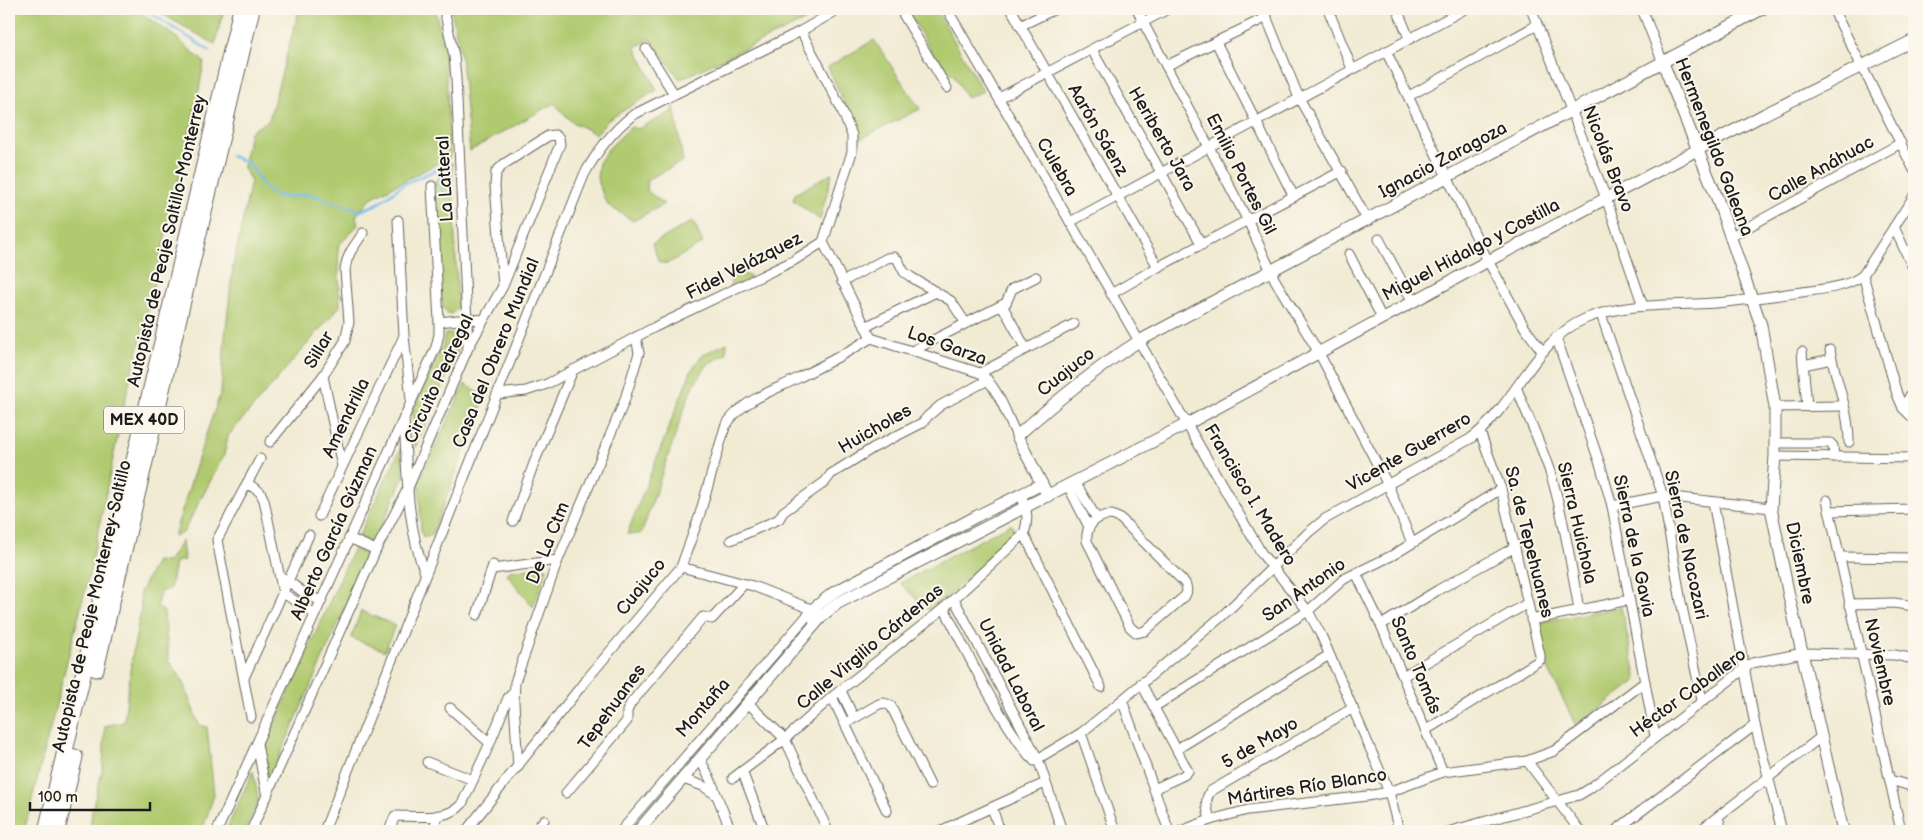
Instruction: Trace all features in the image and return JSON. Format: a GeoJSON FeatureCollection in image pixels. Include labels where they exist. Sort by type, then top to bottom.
{"type":"FeatureCollection","features":[{"type":"Feature","properties":{"kind":"highway","name":"Autopista de Peaje Saltillo-Monterrey"},"geometry":{"type":"LineString","coordinates":[[46,831],[241,9]]}},
{"type":"Feature","properties":{"kind":"highway","name":"Autopista de Peaje Monterrey-Saltillo"},"geometry":{"type":"LineString","coordinates":[[57,831],[252,9]]}},
{"type":"Feature","properties":{"kind":"main road","name":"Ignacio Zaragoza"},"geometry":{"type":"LineString","coordinates":[[1139,341],[1762,9]]}},
{"type":"Feature","properties":{"kind":"main road","name":"Miguel Hidalgo y Costilla"},"geometry":{"type":"LineString","coordinates":[[1048,496],[1187,424],[1764,114],[1914,40]]}},
{"type":"Feature","properties":{"kind":"main road","name":"Hermenegildo Galeana"},"geometry":{"type":"LineString","coordinates":[[1663,63],[1752,298]]}},
{"type":"Feature","properties":{"kind":"main road","name":"Diciembre"},"geometry":{"type":"LineString","coordinates":[[1752,298],[1761,324],[1775,406],[1775,456],[1771,508],[1778,550],[1843,831]]}},
{"type":"Feature","properties":{"kind":"main road","name":"Cuajuco"},"geometry":{"type":"LineString","coordinates":[[1017,436],[1053,403],[1091,373],[1139,341]]}},
{"type":"Feature","properties":{"kind":"main road","name":"Los Garza"},"geometry":{"type":"LineString","coordinates":[[1017,436],[1048,496]]}},
{"type":"Feature","properties":{"kind":"main road","name":"Montaña"},"geometry":{"type":"LineString","coordinates":[[638,831],[815,624],[818,612],[840,589],[1042,484]]}},
{"type":"Feature","properties":{"kind":"main road","name":"Montaña"},"geometry":{"type":"LineString","coordinates":[[818,612],[1048,496]]}},
{"type":"Feature","properties":{"kind":"main road"},"geometry":{"type":"LineString","coordinates":[[985,512],[991,524]]}},
{"type":"Feature","properties":{"kind":"street","name":"La Latteral"},"geometry":{"type":"LineString","coordinates":[[444,9],[454,56],[456,78],[468,348]]}},
{"type":"Feature","properties":{"kind":"street","name":"Casa del Obrero Mundial"},"geometry":{"type":"LineString","coordinates":[[324,831],[584,175],[598,150],[612,133],[633,115],[801,31],[823,13],[839,9]]}},
{"type":"Feature","properties":{"kind":"street"},"geometry":{"type":"LineString","coordinates":[[900,9],[946,88]]}},
{"type":"Feature","properties":{"kind":"street","name":"Culebra"},"geometry":{"type":"LineString","coordinates":[[947,9],[1139,341]]}},
{"type":"Feature","properties":{"kind":"street","name":"Aarón Sáenz"},"geometry":{"type":"LineString","coordinates":[[1011,9],[1158,267]]}},
{"type":"Feature","properties":{"kind":"street"},"geometry":{"type":"LineString","coordinates":[[1020,26],[1055,9]]}},
{"type":"Feature","properties":{"kind":"street","name":"Emilio Portes Gil"},"geometry":{"type":"LineString","coordinates":[[1137,9],[1248,221],[1271,271],[1319,353],[1388,485],[1412,543]]}},
{"type":"Feature","properties":{"kind":"street"},"geometry":{"type":"LineString","coordinates":[[999,98],[1168,9]]}},
{"type":"Feature","properties":{"kind":"street"},"geometry":{"type":"LineString","coordinates":[[1328,9],[1352,69]]}},
{"type":"Feature","properties":{"kind":"street"},"geometry":{"type":"LineString","coordinates":[[1397,9],[1409,38]]}},
{"type":"Feature","properties":{"kind":"street"},"geometry":{"type":"LineString","coordinates":[[1070,222],[1464,9]]}},
{"type":"Feature","properties":{"kind":"street","name":"Nicolás Bravo"},"geometry":{"type":"LineString","coordinates":[[1531,9],[1606,198],[1644,306]]}},
{"type":"Feature","properties":{"kind":"street","name":"Hermenegildo Galeana"},"geometry":{"type":"LineString","coordinates":[[1642,9],[1663,63]]}},
{"type":"Feature","properties":{"kind":"street"},"geometry":{"type":"LineString","coordinates":[[1833,9],[1914,170]]}},
{"type":"Feature","properties":{"kind":"street"},"geometry":{"type":"LineString","coordinates":[[1166,66],[1216,42],[1265,13],[1299,98],[1368,220]]}},
{"type":"Feature","properties":{"kind":"street"},"geometry":{"type":"LineString","coordinates":[[1409,96],[1537,25]]}},
{"type":"Feature","properties":{"kind":"street","name":"Fidel Velázquez"},"geometry":{"type":"LineString","coordinates":[[498,394],[536,389],[636,337],[793,261],[823,242],[852,152],[852,135],[841,108],[801,31]]}},
{"type":"Feature","properties":{"kind":"street"},"geometry":{"type":"LineString","coordinates":[[1216,42],[1294,197]]}},
{"type":"Feature","properties":{"kind":"street"},"geometry":{"type":"LineString","coordinates":[[646,49],[674,94]]}},
{"type":"Feature","properties":{"kind":"street","name":"Heriberto Jara"},"geometry":{"type":"LineString","coordinates":[[1092,50],[1202,245]]}},
{"type":"Feature","properties":{"kind":"street"},"geometry":{"type":"LineString","coordinates":[[1386,51],[1488,261],[1525,328],[1542,352]]}},
{"type":"Feature","properties":{"kind":"street","name":"Circuito Pedregal"},"geometry":{"type":"LineString","coordinates":[[408,488],[468,348],[503,286],[560,144],[559,138],[555,135],[548,136],[504,164],[496,172],[495,186],[503,286]]}},
{"type":"Feature","properties":{"kind":"street","name":"Calle Anáhuac"},"geometry":{"type":"LineString","coordinates":[[1730,237],[1901,143]]}},
{"type":"Feature","properties":{"kind":"street"},"geometry":{"type":"LineString","coordinates":[[1112,294],[1158,267],[1342,171]]}},
{"type":"Feature","properties":{"kind":"street","name":"Alberto García Gúzman"},"geometry":{"type":"LineString","coordinates":[[217,831],[436,346],[439,322],[432,186]]}},
{"type":"Feature","properties":{"kind":"street"},"geometry":{"type":"LineString","coordinates":[[1914,196],[1863,275],[1886,362],[1902,408],[1914,419]]}},
{"type":"Feature","properties":{"kind":"street"},"geometry":{"type":"LineString","coordinates":[[398,220],[404,336],[411,400]]}},
{"type":"Feature","properties":{"kind":"street"},"geometry":{"type":"LineString","coordinates":[[1894,227],[1914,270]]}},
{"type":"Feature","properties":{"kind":"street","name":"Sillar"},"geometry":{"type":"LineString","coordinates":[[270,442],[323,376],[345,341],[349,322],[346,265],[351,251],[364,232]]}},
{"type":"Feature","properties":{"kind":"street"},"geometry":{"type":"LineString","coordinates":[[1378,239],[1413,302]]}},
{"type":"Feature","properties":{"kind":"street"},"geometry":{"type":"LineString","coordinates":[[823,242],[871,338]]}},
{"type":"Feature","properties":{"kind":"street"},"geometry":{"type":"LineString","coordinates":[[1349,254],[1382,318]]}},
{"type":"Feature","properties":{"kind":"street"},"geometry":{"type":"LineString","coordinates":[[842,282],[887,258],[894,257],[898,260],[904,272],[951,301],[966,322]]}},
{"type":"Feature","properties":{"kind":"street","name":"Vicente Guerrero"},"geometry":{"type":"LineString","coordinates":[[1037,762],[1081,733],[1221,617],[1309,532],[1325,519],[1480,432],[1517,389],[1542,352],[1556,337],[1587,318],[1644,306],[1726,302],[1836,286],[1850,283],[1863,275]]}},
{"type":"Feature","properties":{"kind":"street"},"geometry":{"type":"LineString","coordinates":[[912,351],[1002,305],[1006,302],[1012,289],[1036,278]]}},
{"type":"Feature","properties":{"kind":"street"},"geometry":{"type":"LineString","coordinates":[[865,327],[936,292]]}},
{"type":"Feature","properties":{"kind":"street"},"geometry":{"type":"LineString","coordinates":[[1002,305],[1026,349]]}},
{"type":"Feature","properties":{"kind":"street","name":"Sierra de Nacozari"},"geometry":{"type":"LineString","coordinates":[[1601,314],[1663,496],[1702,700]]}},
{"type":"Feature","properties":{"kind":"street"},"geometry":{"type":"LineString","coordinates":[[439,322],[468,319],[484,320]]}},
{"type":"Feature","properties":{"kind":"street"},"geometry":{"type":"LineString","coordinates":[[980,373],[1074,324]]}},
{"type":"Feature","properties":{"kind":"street","name":"Amendrilla"},"geometry":{"type":"LineString","coordinates":[[319,516],[404,336]]}},
{"type":"Feature","properties":{"kind":"street","name":"De La Ctm"},"geometry":{"type":"LineString","coordinates":[[518,767],[514,692],[526,648],[558,560],[624,402],[639,353],[636,337]]}},
{"type":"Feature","properties":{"kind":"street","name":"Sierra de la Gavia"},"geometry":{"type":"LineString","coordinates":[[1556,337],[1612,506],[1655,736]]}},
{"type":"Feature","properties":{"kind":"street","name":"Los Garza"},"geometry":{"type":"LineString","coordinates":[[871,338],[980,373],[988,380],[1017,436]]}},
{"type":"Feature","properties":{"kind":"street","name":"Cuajuco"},"geometry":{"type":"LineString","coordinates":[[466,831],[586,680],[681,567],[699,517],[725,427],[734,414],[759,397],[871,338]]}},
{"type":"Feature","properties":{"kind":"street","name":"Francisco I. Madero"},"geometry":{"type":"LineString","coordinates":[[1139,341],[1262,554],[1308,611],[1329,654],[1389,792],[1399,831]]}},
{"type":"Feature","properties":{"kind":"street"},"geometry":{"type":"LineString","coordinates":[[1802,352],[1807,406]]}},
{"type":"Feature","properties":{"kind":"street"},"geometry":{"type":"LineString","coordinates":[[1803,365],[1831,354],[1843,406],[1847,415],[1849,442]]}},
{"type":"Feature","properties":{"kind":"street"},"geometry":{"type":"LineString","coordinates":[[513,521],[534,463],[573,370]]}},
{"type":"Feature","properties":{"kind":"street"},"geometry":{"type":"LineString","coordinates":[[323,376],[342,466]]}},
{"type":"Feature","properties":{"kind":"street","name":"Huicholes"},"geometry":{"type":"LineString","coordinates":[[731,540],[781,515],[825,482],[830,474],[873,448],[922,423],[941,405],[988,380]]}},
{"type":"Feature","properties":{"kind":"street","name":"Sierra Huichola"},"geometry":{"type":"LineString","coordinates":[[1517,389],[1545,457],[1553,482],[1562,518],[1579,609]]}},
{"type":"Feature","properties":{"kind":"street"},"geometry":{"type":"LineString","coordinates":[[1902,408],[1914,389]]}},
{"type":"Feature","properties":{"kind":"street"},"geometry":{"type":"LineString","coordinates":[[1775,406],[1843,406]]}},
{"type":"Feature","properties":{"kind":"street"},"geometry":{"type":"LineString","coordinates":[[404,415],[408,488],[418,555],[425,573]]}},
{"type":"Feature","properties":{"kind":"street","name":"Sa. de Tepehuanes"},"geometry":{"type":"LineString","coordinates":[[1426,730],[1540,660],[1501,489],[1480,432]]}},
{"type":"Feature","properties":{"kind":"street"},"geometry":{"type":"LineString","coordinates":[[1775,443],[1830,443],[1833,446],[1834,457]]}},
{"type":"Feature","properties":{"kind":"street"},"geometry":{"type":"LineString","coordinates":[[1775,456],[1914,458]]}},
{"type":"Feature","properties":{"kind":"street"},"geometry":{"type":"LineString","coordinates":[[251,717],[217,544],[218,536],[260,459]]}},
{"type":"Feature","properties":{"kind":"street"},"geometry":{"type":"LineString","coordinates":[[246,483],[260,492],[264,500],[283,593],[315,614]]}},
{"type":"Feature","properties":{"kind":"street"},"geometry":{"type":"LineString","coordinates":[[1072,484],[1096,519]]}},
{"type":"Feature","properties":{"kind":"street"},"geometry":{"type":"LineString","coordinates":[[1072,484],[1089,527]]}},
{"type":"Feature","properties":{"kind":"street"},"geometry":{"type":"LineString","coordinates":[[251,831],[376,550],[408,488]]}},
{"type":"Feature","properties":{"kind":"street","name":"San Antonio"},"geometry":{"type":"LineString","coordinates":[[1154,706],[1308,611],[1335,586],[1356,572],[1386,558],[1501,489]]}},
{"type":"Feature","properties":{"kind":"street"},"geometry":{"type":"LineString","coordinates":[[1021,494],[1028,516],[1024,534],[1101,687]]}},
{"type":"Feature","properties":{"kind":"street"},"geometry":{"type":"LineString","coordinates":[[1612,506],[1663,496],[1771,508]]}},
{"type":"Feature","properties":{"kind":"street","name":"Noviembre"},"geometry":{"type":"LineString","coordinates":[[1827,500],[1901,831]]}},
{"type":"Feature","properties":{"kind":"street"},"geometry":{"type":"LineString","coordinates":[[1713,502],[1755,725],[1782,831]]}},
{"type":"Feature","properties":{"kind":"street"},"geometry":{"type":"LineString","coordinates":[[1829,511],[1914,509]]}},
{"type":"Feature","properties":{"kind":"street"},"geometry":{"type":"LineString","coordinates":[[1112,515],[1121,519],[1185,583],[1187,592],[1184,596],[1145,631],[1137,633],[1130,627],[1087,541],[1086,536],[1089,527],[1096,519],[1112,515]]}},
{"type":"Feature","properties":{"kind":"street","name":"Calle Virgilio Cárdenas"},"geometry":{"type":"LineString","coordinates":[[733,778],[785,739],[832,697],[944,608],[1024,534]]}},
{"type":"Feature","properties":{"kind":"street"},"geometry":{"type":"LineString","coordinates":[[244,678],[309,535]]}},
{"type":"Feature","properties":{"kind":"street"},"geometry":{"type":"LineString","coordinates":[[349,538],[376,550]]}},
{"type":"Feature","properties":{"kind":"street"},"geometry":{"type":"LineString","coordinates":[[1381,625],[1438,590],[1515,547]]}},
{"type":"Feature","properties":{"kind":"street"},"geometry":{"type":"LineString","coordinates":[[1840,557],[1914,558]]}},
{"type":"Feature","properties":{"kind":"street"},"geometry":{"type":"LineString","coordinates":[[477,615],[493,567],[558,560]]}},
{"type":"Feature","properties":{"kind":"street"},"geometry":{"type":"LineString","coordinates":[[681,567],[744,584],[818,612]]}},
{"type":"Feature","properties":{"kind":"street","name":"Santo Tomás"},"geometry":{"type":"LineString","coordinates":[[1356,572],[1381,625],[1443,772]]}},
{"type":"Feature","properties":{"kind":"street"},"geometry":{"type":"LineString","coordinates":[[278,573],[288,582],[321,601]]}},
{"type":"Feature","properties":{"kind":"street","name":"Tepehuanes"},"geometry":{"type":"LineString","coordinates":[[566,793],[628,721],[627,711],[631,703],[707,618],[744,584]]}},
{"type":"Feature","properties":{"kind":"street","name":"Unidad Laboral"},"geometry":{"type":"LineString","coordinates":[[954,599],[1037,762],[1062,831]]}},
{"type":"Feature","properties":{"kind":"street"},"geometry":{"type":"LineString","coordinates":[[1531,620],[1629,600]]}},
{"type":"Feature","properties":{"kind":"street"},"geometry":{"type":"LineString","coordinates":[[1403,676],[1528,603]]}},
{"type":"Feature","properties":{"kind":"street"},"geometry":{"type":"LineString","coordinates":[[1849,604],[1894,603],[1914,606]]}},
{"type":"Feature","properties":{"kind":"street","name":"Unidad Laboral"},"geometry":{"type":"LineString","coordinates":[[944,608],[995,706],[1010,730],[1037,762]]}},
{"type":"Feature","properties":{"kind":"street","name":"Montaña"},"geometry":{"type":"LineString","coordinates":[[621,831],[662,783],[818,612]]}},
{"type":"Feature","properties":{"kind":"street","name":"Héctor Caballero"},"geometry":{"type":"LineString","coordinates":[[1451,831],[1570,798],[1589,789],[1744,667],[1761,660],[1803,653],[1895,655],[1914,659]]}},
{"type":"Feature","properties":{"kind":"street"},"geometry":{"type":"LineString","coordinates":[[1177,749],[1329,654]]}},
{"type":"Feature","properties":{"kind":"street","name":"Mártires Río Blanco"},"geometry":{"type":"LineString","coordinates":[[1181,831],[1210,820],[1259,808],[1340,801],[1389,792],[1443,772],[1527,760],[1554,752],[1645,682]]}},
{"type":"Feature","properties":{"kind":"street"},"geometry":{"type":"LineString","coordinates":[[1142,683],[1187,766],[1187,773],[1154,789]]}},
{"type":"Feature","properties":{"kind":"street"},"geometry":{"type":"LineString","coordinates":[[841,691],[850,721],[887,811]]}},
{"type":"Feature","properties":{"kind":"street"},"geometry":{"type":"LineString","coordinates":[[389,831],[395,816],[438,815],[453,812],[458,808],[490,743],[508,698],[514,692]]}},
{"type":"Feature","properties":{"kind":"street"},"geometry":{"type":"LineString","coordinates":[[832,697],[850,721]]}},
{"type":"Feature","properties":{"kind":"street"},"geometry":{"type":"LineString","coordinates":[[1122,700],[1169,831]]}},
{"type":"Feature","properties":{"kind":"street"},"geometry":{"type":"LineString","coordinates":[[850,721],[879,704],[884,703],[890,706],[930,785]]}},
{"type":"Feature","properties":{"kind":"street"},"geometry":{"type":"LineString","coordinates":[[748,704],[785,739],[828,831]]}},
{"type":"Feature","properties":{"kind":"street"},"geometry":{"type":"LineString","coordinates":[[450,708],[490,743]]}},
{"type":"Feature","properties":{"kind":"street","name":"5 de Mayo"},"geometry":{"type":"LineString","coordinates":[[1210,820],[1206,803],[1210,791],[1353,708]]}},
{"type":"Feature","properties":{"kind":"street"},"geometry":{"type":"LineString","coordinates":[[1615,831],[1755,725]]}},
{"type":"Feature","properties":{"kind":"street"},"geometry":{"type":"LineString","coordinates":[[1081,733],[1115,831]]}},
{"type":"Feature","properties":{"kind":"street"},"geometry":{"type":"LineString","coordinates":[[1699,831],[1822,737]]}},
{"type":"Feature","properties":{"kind":"street"},"geometry":{"type":"LineString","coordinates":[[257,744],[267,797]]}},
{"type":"Feature","properties":{"kind":"street"},"geometry":{"type":"LineString","coordinates":[[700,759],[731,831]]}},
{"type":"Feature","properties":{"kind":"street"},"geometry":{"type":"LineString","coordinates":[[1527,760],[1580,831]]}},
{"type":"Feature","properties":{"kind":"street"},"geometry":{"type":"LineString","coordinates":[[427,762],[473,780]]}},
{"type":"Feature","properties":{"kind":"street"},"geometry":{"type":"LineString","coordinates":[[742,771],[765,831]]}},
{"type":"Feature","properties":{"kind":"street"},"geometry":{"type":"LineString","coordinates":[[683,779],[703,786],[717,795]]}},
{"type":"Feature","properties":{"kind":"street"},"geometry":{"type":"LineString","coordinates":[[1890,780],[1914,787]]}},
{"type":"Feature","properties":{"kind":"street"},"geometry":{"type":"LineString","coordinates":[[662,783],[670,792]]}},
{"type":"Feature","properties":{"kind":"street"},"geometry":{"type":"LineString","coordinates":[[943,831],[1045,783]]}},
{"type":"Feature","properties":{"kind":"street"},"geometry":{"type":"LineString","coordinates":[[992,808],[1000,831]]}},
{"type":"Feature","properties":{"kind":"street"},"geometry":{"type":"LineString","coordinates":[[432,831],[438,815]]}},
{"type":"Feature","properties":{"kind":"street"},"geometry":{"type":"LineString","coordinates":[[1718,816],[1722,831]]}},
{"type":"Feature","properties":{"kind":"street"},"geometry":{"type":"LineString","coordinates":[[535,831],[544,820]]}},
{"type":"Feature","properties":{"kind":"green space"},"geometry":{"type":"Polygon","coordinates":[[[9,9],[135,9],[173,35],[204,62],[197,101],[148,311],[125,400],[90,571],[24,831],[9,831],[9,9]]]}},
{"type":"Feature","properties":{"kind":"green space"},"geometry":{"type":"Polygon","coordinates":[[[153,9],[224,9],[215,44],[153,9]]]}},
{"type":"Feature","properties":{"kind":"green space"},"geometry":{"type":"Polygon","coordinates":[[[299,9],[435,9],[445,51],[450,157],[371,198],[356,216],[358,225],[338,246],[340,306],[228,436],[224,455],[183,533],[174,536],[221,392],[233,267],[251,181],[243,168],[250,132],[269,120],[299,9]]]}},
{"type":"Feature","properties":{"kind":"green space"},"geometry":{"type":"Polygon","coordinates":[[[451,9],[817,9],[819,14],[680,79],[650,39],[635,47],[657,90],[608,120],[596,134],[572,122],[554,103],[470,151],[461,57],[451,9]]]}},
{"type":"Feature","properties":{"kind":"green space"},"geometry":{"type":"Polygon","coordinates":[[[907,9],[936,9],[983,91],[967,98],[953,74],[944,74],[907,9]]]}},
{"type":"Feature","properties":{"kind":"green space"},"geometry":{"type":"Polygon","coordinates":[[[874,40],[920,109],[860,139],[828,67],[874,40]]]}},
{"type":"Feature","properties":{"kind":"green space"},"geometry":{"type":"Polygon","coordinates":[[[674,106],[683,161],[647,180],[647,191],[664,204],[633,221],[608,205],[597,178],[599,163],[609,148],[631,127],[638,129],[670,113],[674,106]]]}},
{"type":"Feature","properties":{"kind":"green space"},"geometry":{"type":"Polygon","coordinates":[[[452,162],[458,308],[452,314],[447,313],[442,305],[435,182],[452,162]]]}},
{"type":"Feature","properties":{"kind":"green space"},"geometry":{"type":"Polygon","coordinates":[[[832,173],[820,220],[793,200],[795,194],[832,173]]]}},
{"type":"Feature","properties":{"kind":"green space"},"geometry":{"type":"Polygon","coordinates":[[[693,221],[703,243],[667,264],[659,262],[652,244],[693,221]]]}},
{"type":"Feature","properties":{"kind":"green space"},"geometry":{"type":"Polygon","coordinates":[[[733,265],[751,278],[730,288],[733,265]]]}},
{"type":"Feature","properties":{"kind":"green space"},"geometry":{"type":"Polygon","coordinates":[[[459,333],[461,343],[415,448],[412,411],[443,344],[445,334],[459,333]]]}},
{"type":"Feature","properties":{"kind":"green space"},"geometry":{"type":"Polygon","coordinates":[[[727,343],[726,354],[708,364],[691,389],[642,532],[639,534],[627,534],[691,371],[702,355],[727,343]]]}},
{"type":"Feature","properties":{"kind":"green space"},"geometry":{"type":"Polygon","coordinates":[[[465,384],[485,397],[432,535],[423,537],[421,532],[419,480],[465,384]]]}},
{"type":"Feature","properties":{"kind":"green space"},"geometry":{"type":"Polygon","coordinates":[[[401,448],[404,476],[373,544],[358,537],[401,448]]]}},
{"type":"Feature","properties":{"kind":"green space"},"geometry":{"type":"Polygon","coordinates":[[[1011,524],[1016,534],[947,597],[928,610],[900,583],[1011,524]]]}},
{"type":"Feature","properties":{"kind":"green space"},"geometry":{"type":"Polygon","coordinates":[[[182,541],[184,560],[175,562],[170,589],[160,592],[157,606],[164,612],[169,662],[182,680],[199,725],[207,727],[214,795],[202,831],[90,831],[92,810],[103,768],[105,726],[124,722],[131,663],[141,609],[140,593],[156,561],[168,562],[182,541]]]}},
{"type":"Feature","properties":{"kind":"green space"},"geometry":{"type":"Polygon","coordinates":[[[354,548],[368,556],[270,778],[267,773],[266,743],[354,548]]]}},
{"type":"Feature","properties":{"kind":"green space"},"geometry":{"type":"Polygon","coordinates":[[[547,568],[533,607],[507,574],[511,570],[547,568]]]}},
{"type":"Feature","properties":{"kind":"green space"},"geometry":{"type":"Polygon","coordinates":[[[1621,607],[1637,680],[1576,726],[1545,662],[1535,623],[1621,607]]]}},
{"type":"Feature","properties":{"kind":"green space"},"geometry":{"type":"Polygon","coordinates":[[[361,611],[395,625],[385,651],[351,638],[361,611]]]}},
{"type":"Feature","properties":{"kind":"green space"},"geometry":{"type":"Polygon","coordinates":[[[253,771],[259,802],[244,831],[226,831],[253,771]]]}},
{"type":"Feature","properties":{"kind":"waterway"},"geometry":{"type":"LineString","coordinates":[[147,9],[147,11],[210,51]]}},
{"type":"Feature","properties":{"kind":"waterway"},"geometry":{"type":"LineString","coordinates":[[231,156],[249,163],[264,187],[277,196],[288,197],[309,194],[360,211],[377,204],[404,184],[436,170],[443,193]]}}]}
